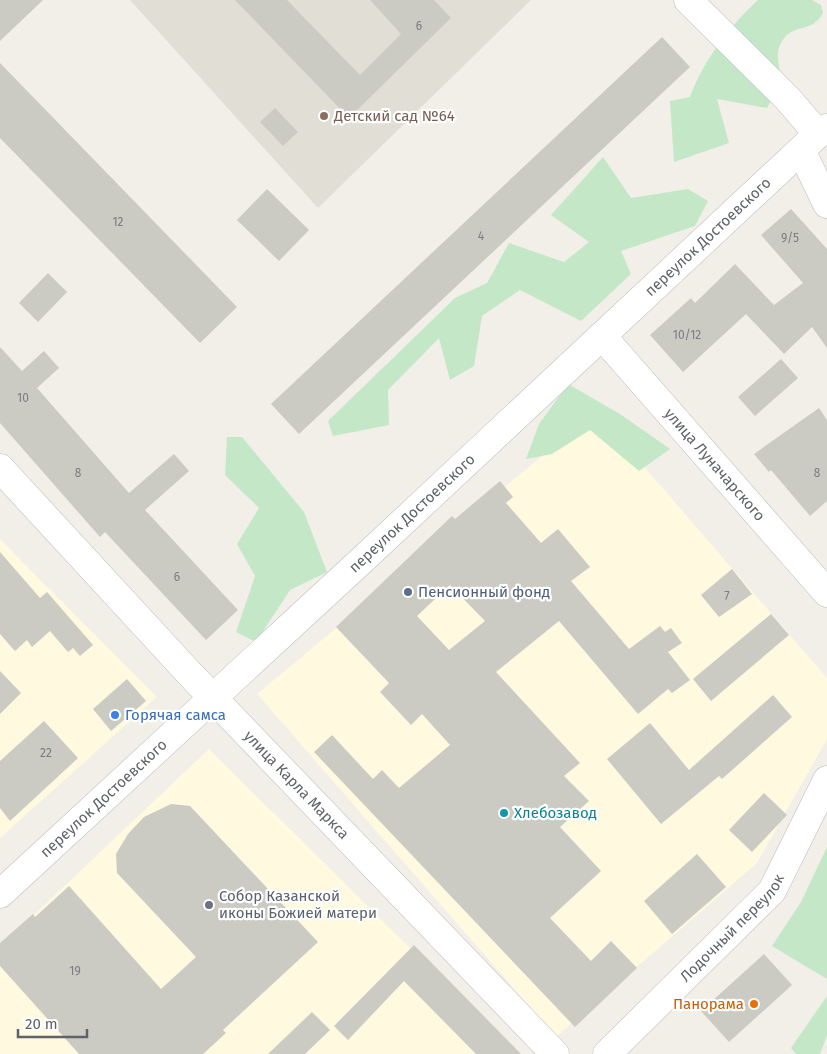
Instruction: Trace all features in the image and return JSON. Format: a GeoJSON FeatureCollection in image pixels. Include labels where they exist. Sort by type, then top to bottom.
{"type":"FeatureCollection","features":[{"type":"Feature","properties":{"kind":"street"},"geometry":{"type":"LineString","coordinates":[[688,0],[787,98],[817,136],[827,204]]}},
{"type":"Feature","properties":{"kind":"street","name":"переулок Достоевского"},"geometry":{"type":"LineString","coordinates":[[0,894],[817,136]]}},
{"type":"Feature","properties":{"kind":"street","name":"улица Луначарского"},"geometry":{"type":"LineString","coordinates":[[602,336],[827,592]]}},
{"type":"Feature","properties":{"kind":"street","name":"улица Карла Маркса"},"geometry":{"type":"LineString","coordinates":[[0,468],[213,698],[555,1054]]}},
{"type":"Feature","properties":{"kind":"street","name":"Лодочный переулок"},"geometry":{"type":"LineString","coordinates":[[607,1054],[772,891],[827,780]]}},
{"type":"Feature","properties":{"kind":"shaded area","name":"Детский сад №64"},"geometry":{"type":"Polygon","coordinates":[[[130,0],[531,0],[318,208],[130,0]]]}},
{"type":"Feature","properties":{"kind":"shaded area"},"geometry":{"type":"Polygon","coordinates":[[[596,411],[827,678],[827,739],[757,863],[556,1037],[257,694],[596,411]]]}},
{"type":"Feature","properties":{"kind":"shaded area"},"geometry":{"type":"Polygon","coordinates":[[[0,539],[157,697],[0,838],[0,539]]]}},
{"type":"Feature","properties":{"kind":"shaded area"},"geometry":{"type":"Polygon","coordinates":[[[209,749],[517,1054],[0,1054],[0,947],[209,749]]]}},
{"type":"Feature","properties":{"kind":"green space"},"geometry":{"type":"Polygon","coordinates":[[[758,0],[812,0],[821,5],[823,13],[813,24],[791,32],[781,43],[778,52],[780,83],[767,108],[717,99],[729,143],[674,162],[670,101],[690,97],[702,70],[718,45],[737,21],[758,0]]]}},
{"type":"Feature","properties":{"kind":"green space"},"geometry":{"type":"Polygon","coordinates":[[[603,157],[631,198],[688,189],[708,201],[695,226],[621,251],[631,274],[581,321],[520,290],[482,316],[474,366],[450,380],[439,338],[388,390],[389,425],[333,436],[328,421],[455,298],[487,283],[509,243],[564,262],[589,242],[551,215],[603,157]]]}},
{"type":"Feature","properties":{"kind":"green space"},"geometry":{"type":"Polygon","coordinates":[[[568,384],[620,414],[670,449],[639,471],[590,430],[552,454],[526,459],[539,424],[568,384]]]}},
{"type":"Feature","properties":{"kind":"green space"},"geometry":{"type":"Polygon","coordinates":[[[227,437],[242,437],[304,512],[327,572],[290,590],[256,642],[236,632],[255,576],[237,544],[259,508],[225,475],[227,437]]]}},
{"type":"Feature","properties":{"kind":"green space"},"geometry":{"type":"Polygon","coordinates":[[[827,847],[827,979],[772,946],[801,902],[827,847]]]}},
{"type":"Feature","properties":{"kind":"green space"},"geometry":{"type":"Polygon","coordinates":[[[827,996],[827,1035],[820,1054],[796,1054],[791,1048],[827,996]]]}},
{"type":"Feature","properties":{"kind":"building"},"geometry":{"type":"Polygon","coordinates":[[[0,0],[43,0],[0,41],[0,0]]]}},
{"type":"Feature","properties":{"kind":"building"},"geometry":{"type":"Polygon","coordinates":[[[235,0],[287,0],[360,75],[401,34],[370,0],[434,0],[451,18],[349,118],[235,0]]]}},
{"type":"Feature","properties":{"kind":"building"},"geometry":{"type":"Polygon","coordinates":[[[662,37],[690,67],[299,434],[271,404],[662,37]]]}},
{"type":"Feature","properties":{"kind":"building"},"geometry":{"type":"Polygon","coordinates":[[[0,63],[237,307],[200,343],[0,138],[0,63]]]}},
{"type":"Feature","properties":{"kind":"building"},"geometry":{"type":"Polygon","coordinates":[[[275,108],[298,132],[283,146],[260,122],[275,108]]]}},
{"type":"Feature","properties":{"kind":"building"},"geometry":{"type":"Polygon","coordinates":[[[267,189],[309,230],[279,261],[237,220],[267,189]]]}},
{"type":"Feature","properties":{"kind":"building"},"geometry":{"type":"Polygon","coordinates":[[[791,209],[827,249],[827,348],[812,327],[784,354],[746,314],[683,372],[650,335],[691,298],[695,303],[735,264],[774,305],[803,283],[761,235],[791,209]]]}},
{"type":"Feature","properties":{"kind":"building"},"geometry":{"type":"Polygon","coordinates":[[[48,273],[67,292],[38,322],[19,303],[48,273]]]}},
{"type":"Feature","properties":{"kind":"building"},"geometry":{"type":"Polygon","coordinates":[[[0,347],[22,371],[44,351],[59,368],[37,388],[129,493],[174,454],[189,471],[145,510],[238,610],[206,640],[105,532],[100,537],[0,423],[0,347]]]}},
{"type":"Feature","properties":{"kind":"building"},"geometry":{"type":"Polygon","coordinates":[[[781,359],[798,378],[755,416],[738,397],[781,359]]]}},
{"type":"Feature","properties":{"kind":"building"},"geometry":{"type":"Polygon","coordinates":[[[819,408],[827,420],[827,501],[810,516],[771,470],[769,472],[754,454],[819,408]]]}},
{"type":"Feature","properties":{"kind":"building"},"geometry":{"type":"Polygon","coordinates":[[[500,481],[513,497],[506,503],[541,543],[558,529],[590,567],[571,581],[629,649],[660,626],[665,632],[671,628],[682,643],[668,652],[690,680],[672,693],[668,689],[638,714],[559,621],[496,672],[580,763],[564,776],[589,801],[560,827],[601,871],[550,918],[591,961],[611,941],[637,968],[575,1027],[314,752],[332,735],[373,779],[382,770],[399,788],[450,745],[422,714],[411,725],[380,692],[389,683],[336,627],[452,516],[455,519],[500,481]],[[450,585],[417,616],[449,650],[485,621],[450,585]]]}},
{"type":"Feature","properties":{"kind":"building"},"geometry":{"type":"Polygon","coordinates":[[[0,552],[40,598],[47,592],[93,645],[80,656],[73,648],[68,652],[50,631],[32,647],[27,640],[15,651],[0,634],[0,552]]]}},
{"type":"Feature","properties":{"kind":"building"},"geometry":{"type":"Polygon","coordinates":[[[732,569],[752,594],[719,617],[701,595],[732,569]]]}},
{"type":"Feature","properties":{"kind":"building"},"geometry":{"type":"Polygon","coordinates":[[[771,614],[789,635],[711,701],[693,679],[771,614]]]}},
{"type":"Feature","properties":{"kind":"building"},"geometry":{"type":"Polygon","coordinates":[[[0,671],[21,693],[0,714],[0,671]]]}},
{"type":"Feature","properties":{"kind":"building"},"geometry":{"type":"Polygon","coordinates":[[[127,679],[146,701],[111,731],[93,709],[127,679]]]}},
{"type":"Feature","properties":{"kind":"building"},"geometry":{"type":"Polygon","coordinates":[[[773,695],[792,717],[722,779],[719,776],[661,824],[607,759],[650,723],[689,770],[773,695]]]}},
{"type":"Feature","properties":{"kind":"building"},"geometry":{"type":"Polygon","coordinates":[[[44,721],[78,758],[10,821],[0,808],[0,761],[44,721]]]}},
{"type":"Feature","properties":{"kind":"building"},"geometry":{"type":"Polygon","coordinates":[[[764,793],[787,815],[752,852],[729,830],[764,793]]]}},
{"type":"Feature","properties":{"kind":"building"},"geometry":{"type":"Polygon","coordinates":[[[171,804],[190,806],[318,942],[223,1030],[226,1033],[203,1054],[79,1054],[0,966],[0,943],[33,914],[35,917],[69,886],[161,989],[196,957],[117,873],[116,854],[128,834],[144,817],[171,804]]]}},
{"type":"Feature","properties":{"kind":"building"},"geometry":{"type":"Polygon","coordinates":[[[697,854],[726,887],[672,934],[644,901],[697,854]]]}},
{"type":"Feature","properties":{"kind":"building"},"geometry":{"type":"Polygon","coordinates":[[[414,945],[521,1054],[476,1054],[404,981],[348,1040],[334,1026],[414,945]]]}},
{"type":"Feature","properties":{"kind":"building"},"geometry":{"type":"Polygon","coordinates":[[[764,954],[792,985],[729,1042],[701,1011],[764,954]]]}},
{"type":"Feature","properties":{"kind":"building"},"geometry":{"type":"Polygon","coordinates":[[[312,1012],[330,1030],[305,1054],[268,1054],[312,1012]]]}},
{"type":"Feature","properties":{"kind":"place","name":"Детский сад №64"},"geometry":{"type":"Point","coordinates":[324,116]}},
{"type":"Feature","properties":{"kind":"place","name":"Пенсионный фонд"},"geometry":{"type":"Point","coordinates":[408,592]}},
{"type":"Feature","properties":{"kind":"place","name":"Горячая самса"},"geometry":{"type":"Point","coordinates":[115,715]}},
{"type":"Feature","properties":{"kind":"place","name":"Хлебозавод"},"geometry":{"type":"Point","coordinates":[504,813]}},
{"type":"Feature","properties":{"kind":"place","name":"Собор Казанской иконы Божией матери"},"geometry":{"type":"Point","coordinates":[209,905]}},
{"type":"Feature","properties":{"kind":"place","name":"Панорама"},"geometry":{"type":"Point","coordinates":[754,1004]}}]}
